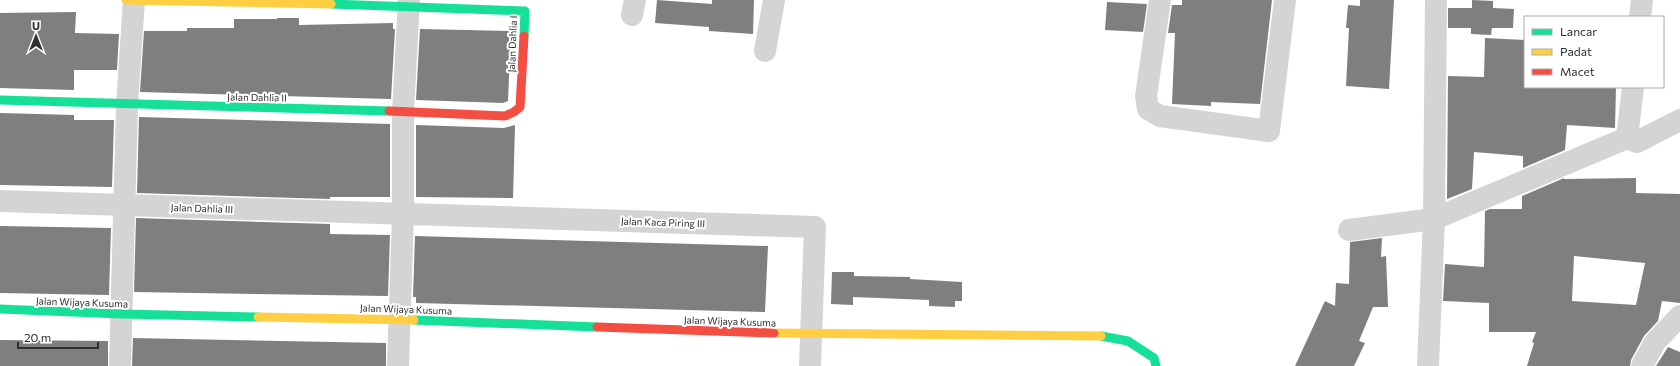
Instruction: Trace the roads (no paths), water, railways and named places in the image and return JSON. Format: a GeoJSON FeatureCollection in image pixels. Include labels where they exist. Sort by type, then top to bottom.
{"type":"FeatureCollection","features":[{"type":"Feature","properties":{"kind":"street","name":"Jalan Dahlia I"},"geometry":{"type":"LineString","coordinates":[[126,0],[409,3],[525,11],[521,101],[520,107],[514,112]]}},
{"type":"Feature","properties":{"kind":"street"},"geometry":{"type":"LineString","coordinates":[[120,366],[127,105],[134,0]]}},
{"type":"Feature","properties":{"kind":"street"},"geometry":{"type":"LineString","coordinates":[[765,51],[774,0]]}},
{"type":"Feature","properties":{"kind":"street"},"geometry":{"type":"LineString","coordinates":[[1160,0],[1146,96],[1148,109],[1160,116],[1269,131],[1285,0]]}},
{"type":"Feature","properties":{"kind":"street"},"geometry":{"type":"LineString","coordinates":[[1428,366],[1434,219],[1436,0]]}},
{"type":"Feature","properties":{"kind":"street"},"geometry":{"type":"LineString","coordinates":[[1640,16],[1642,0]]}},
{"type":"Feature","properties":{"kind":"street"},"geometry":{"type":"LineString","coordinates":[[398,366],[403,215],[403,111],[409,3]]}},
{"type":"Feature","properties":{"kind":"street"},"geometry":{"type":"LineString","coordinates":[[1627,138],[1633,88]]}},
{"type":"Feature","properties":{"kind":"street","name":"Jalan Dahlia II"},"geometry":{"type":"LineString","coordinates":[[0,100],[127,105],[403,111],[505,116],[514,112]]}},
{"type":"Feature","properties":{"kind":"street"},"geometry":{"type":"LineString","coordinates":[[1349,230],[1434,219],[1627,138],[1637,142],[1680,120]]}},
{"type":"Feature","properties":{"kind":"street","name":"Jalan Dahlia III"},"geometry":{"type":"LineString","coordinates":[[0,201],[403,215]]}},
{"type":"Feature","properties":{"kind":"street","name":"Jalan Kaca Piring III"},"geometry":{"type":"LineString","coordinates":[[403,215],[815,227],[811,334]]}},
{"type":"Feature","properties":{"kind":"street","name":"Jalan Wijaya Kusuma"},"geometry":{"type":"LineString","coordinates":[[0,309],[122,314],[400,320],[811,334],[1097,335],[1128,341],[1154,358],[1156,366]]}},
{"type":"Feature","properties":{"kind":"street"},"geometry":{"type":"LineString","coordinates":[[1642,366],[1655,342],[1680,316]]}},
{"type":"Feature","properties":{"kind":"street"},"geometry":{"type":"LineString","coordinates":[[810,366],[811,334]]}}]}
